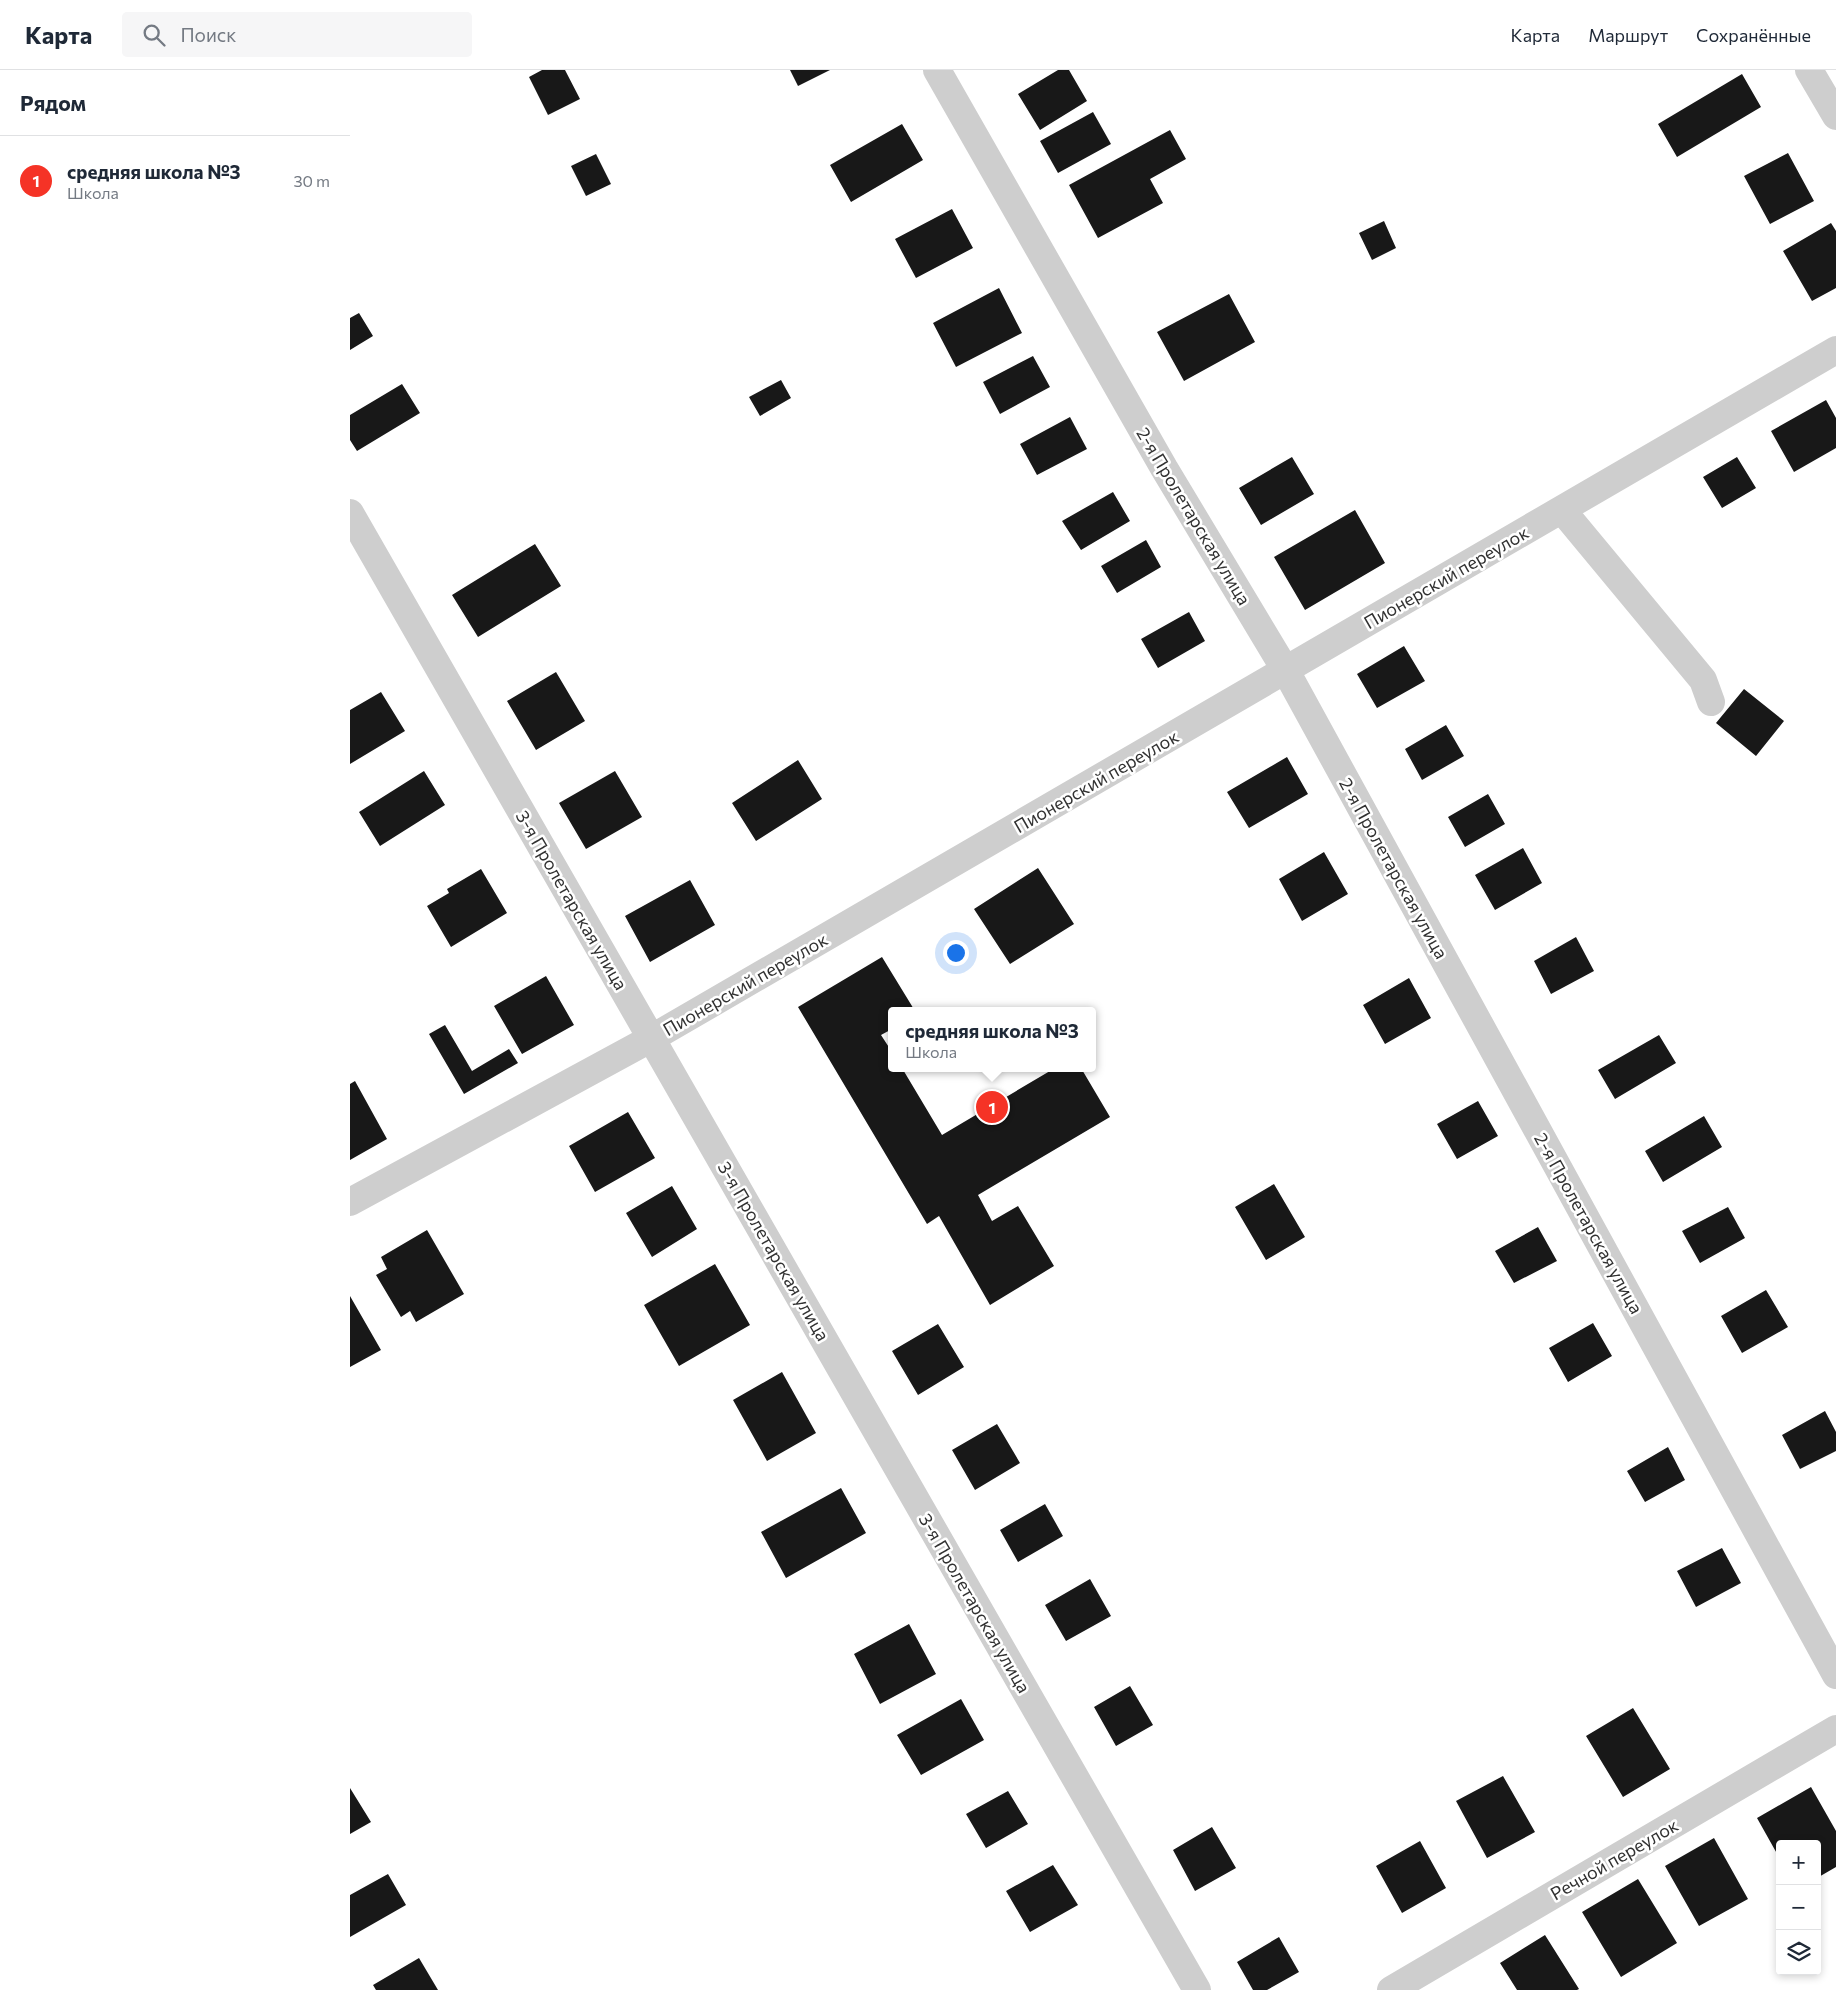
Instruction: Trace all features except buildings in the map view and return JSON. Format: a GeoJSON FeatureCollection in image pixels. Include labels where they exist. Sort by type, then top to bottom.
{"type":"FeatureCollection","features":[{"type":"Feature","properties":{"kind":"street","name":"2-я Пролетарская улица"},"geometry":{"type":"LineString","coordinates":[[937,70],[1164,468],[1286,671],[1836,1675]]}},
{"type":"Feature","properties":{"kind":"street"},"geometry":{"type":"LineString","coordinates":[[1809,70],[1836,116]]}},
{"type":"Feature","properties":{"kind":"street","name":"Пионерский переулок"},"geometry":{"type":"LineString","coordinates":[[350,1202],[652,1038],[1836,350]]}},
{"type":"Feature","properties":{"kind":"street"},"geometry":{"type":"LineString","coordinates":[[1562,510],[1703,680],[1712,702]]}},
{"type":"Feature","properties":{"kind":"street","name":"3-я Пролетарская улица"},"geometry":{"type":"LineString","coordinates":[[350,512],[1197,1990]]}},
{"type":"Feature","properties":{"kind":"street","name":"Речной переулок"},"geometry":{"type":"LineString","coordinates":[[1391,1990],[1836,1729]]}},
{"type":"Feature","properties":{"kind":"place","name":"средняя школа №3"},"geometry":{"type":"Point","coordinates":[992,1107]}}]}
